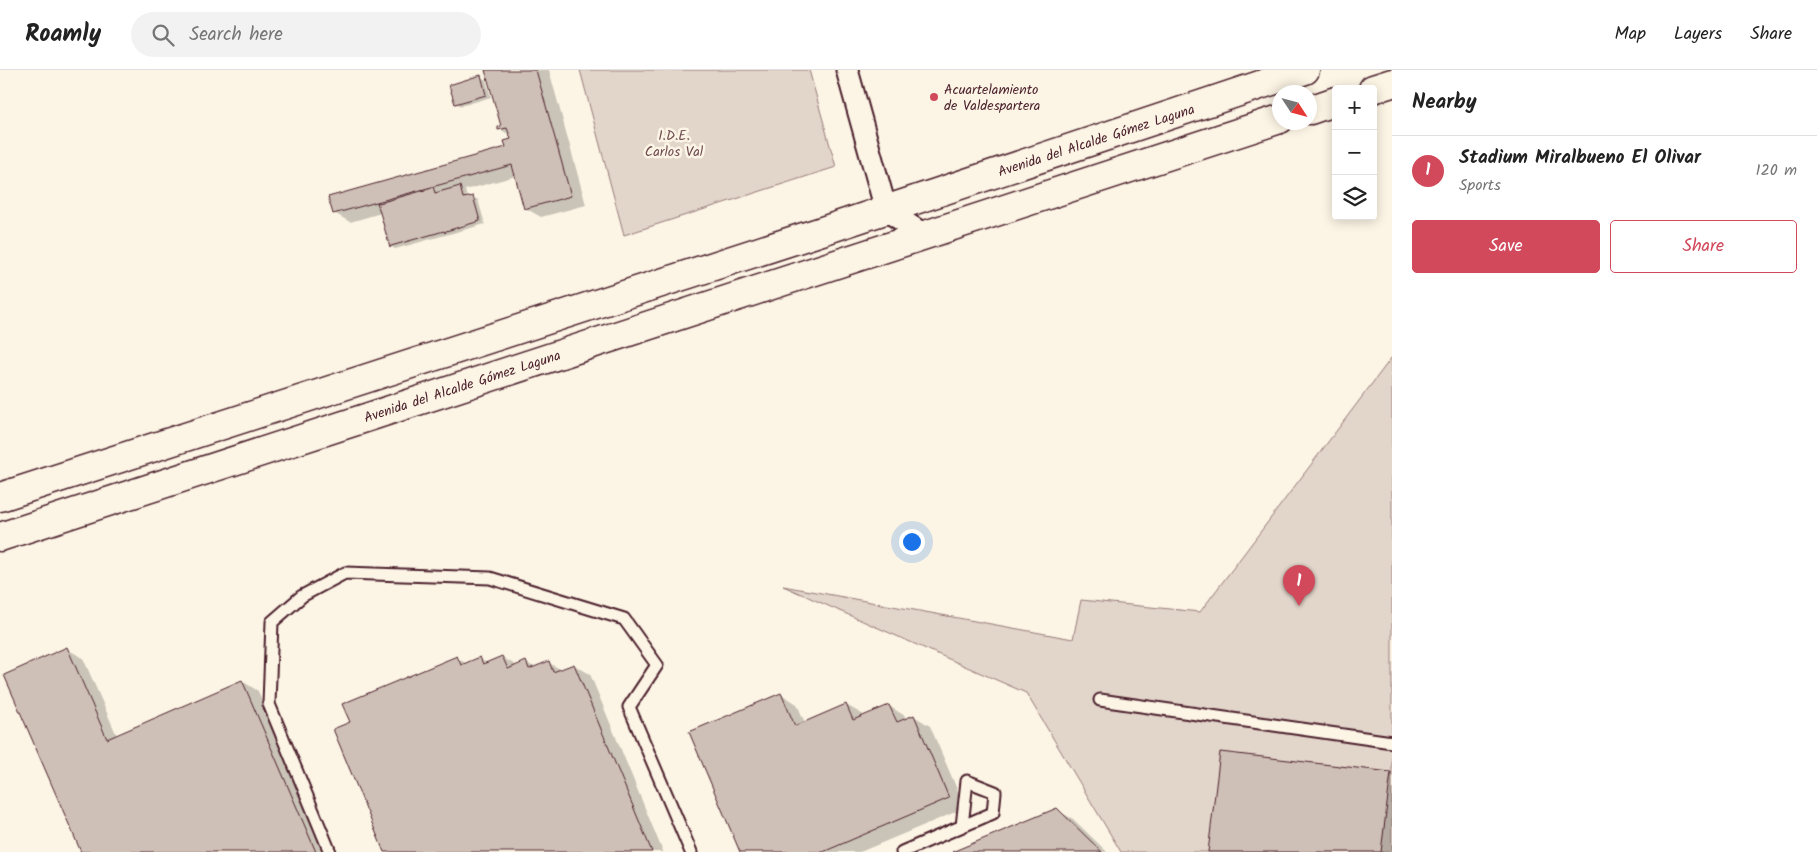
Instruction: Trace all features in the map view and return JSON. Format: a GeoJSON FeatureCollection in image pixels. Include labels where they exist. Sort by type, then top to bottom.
{"type":"FeatureCollection","features":[{"type":"Feature","properties":{"kind":"main road","name":"Avenida del Alcalde Gómez Laguna"},"geometry":{"type":"LineString","coordinates":[[0,497],[886,210],[1306,70]]}},
{"type":"Feature","properties":{"kind":"main road"},"geometry":{"type":"LineString","coordinates":[[1377,88],[1392,83]]}},
{"type":"Feature","properties":{"kind":"main road"},"geometry":{"type":"LineString","coordinates":[[1317,108],[1332,102]]}},
{"type":"Feature","properties":{"kind":"main road","name":"Avenida del Alcalde Gómez Laguna"},"geometry":{"type":"LineString","coordinates":[[0,537],[1272,122]]}},
{"type":"Feature","properties":{"kind":"street"},"geometry":{"type":"LineString","coordinates":[[847,70],[886,210],[923,234]]}},
{"type":"Feature","properties":{"kind":"lane"},"geometry":{"type":"LineString","coordinates":[[330,852],[269,704],[272,622],[302,596],[345,573],[490,578],[624,619],[657,665],[629,706],[691,852]]}},
{"type":"Feature","properties":{"kind":"lane"},"geometry":{"type":"LineString","coordinates":[[1100,700],[1392,742]]}},
{"type":"Feature","properties":{"kind":"lane"},"geometry":{"type":"LineString","coordinates":[[902,852],[962,826]]}},
{"type":"Feature","properties":{"kind":"green space","name":"I.D.E. Carlos Val"},"geometry":{"type":"Polygon","coordinates":[[[580,70],[809,70],[836,167],[624,235],[580,70]]]}},
{"type":"Feature","properties":{"kind":"green space"},"geometry":{"type":"Polygon","coordinates":[[[1392,357],[1392,852],[1121,852],[1026,693],[783,586],[1073,639],[1081,600],[1200,612],[1392,357]]]}},
{"type":"Feature","properties":{"kind":"building"},"geometry":{"type":"Polygon","coordinates":[[[485,70],[536,70],[571,196],[524,209],[512,165],[333,214],[328,197],[506,147],[504,141],[511,139],[507,128],[498,130],[498,127],[501,126],[485,70]]]}},
{"type":"Feature","properties":{"kind":"building"},"geometry":{"type":"Polygon","coordinates":[[[481,75],[486,95],[455,104],[449,85],[481,75]]]}},
{"type":"Feature","properties":{"kind":"building"},"geometry":{"type":"Polygon","coordinates":[[[433,186],[435,193],[460,186],[463,198],[473,196],[480,221],[446,231],[445,233],[444,231],[391,246],[390,248],[377,202],[432,188],[433,186]]]}},
{"type":"Feature","properties":{"kind":"building"},"geometry":{"type":"Polygon","coordinates":[[[67,647],[107,739],[242,680],[316,852],[81,852],[4,675],[67,647]]]}},
{"type":"Feature","properties":{"kind":"building"},"geometry":{"type":"Polygon","coordinates":[[[457,656],[461,665],[480,657],[483,664],[502,656],[508,669],[526,661],[529,669],[549,661],[553,672],[574,664],[652,852],[384,852],[333,729],[350,722],[342,704],[457,656]]]}},
{"type":"Feature","properties":{"kind":"building"},"geometry":{"type":"Polygon","coordinates":[[[781,693],[795,726],[846,704],[853,720],[889,705],[897,722],[914,715],[949,798],[823,852],[740,852],[689,732],[781,693]]]}},
{"type":"Feature","properties":{"kind":"building"},"geometry":{"type":"Polygon","coordinates":[[[1220,752],[1391,772],[1381,852],[1208,852],[1220,752]]]}},
{"type":"Feature","properties":{"kind":"building"},"geometry":{"type":"Polygon","coordinates":[[[1057,808],[1102,852],[952,852],[1057,808]]]}},
{"type":"Feature","properties":{"kind":"place","name":"Acuartelamiento de Valdespartera"},"geometry":{"type":"Point","coordinates":[934,97]}},
{"type":"Feature","properties":{"kind":"place","name":"Stadium Miralbueno El Olivar"},"geometry":{"type":"Point","coordinates":[1299,606]}}]}
